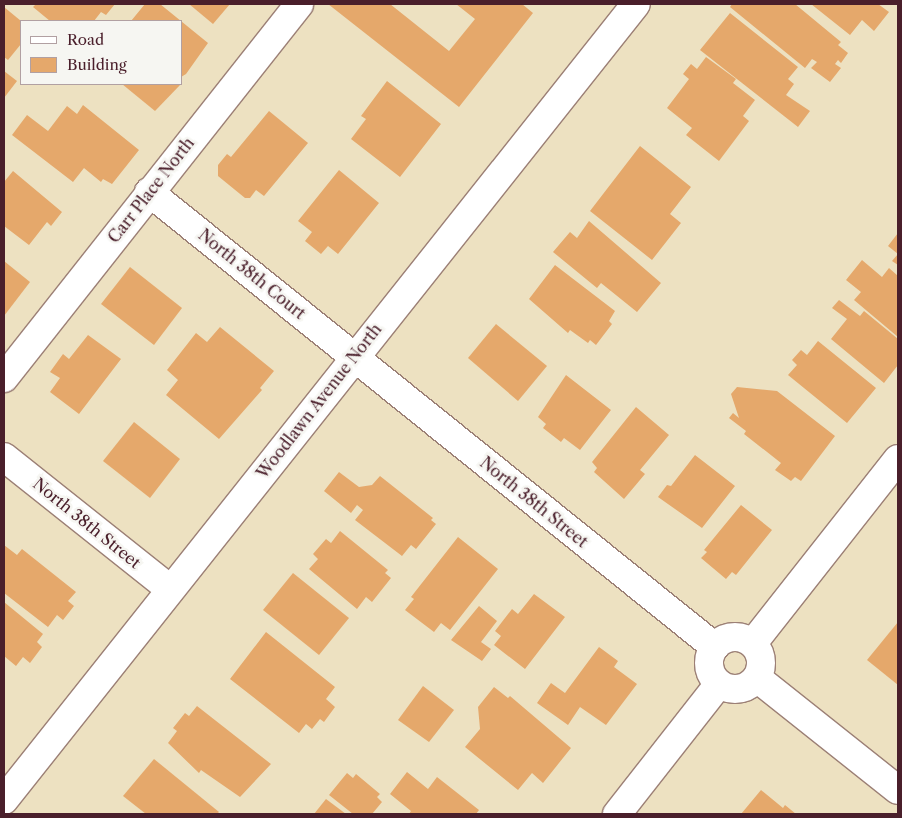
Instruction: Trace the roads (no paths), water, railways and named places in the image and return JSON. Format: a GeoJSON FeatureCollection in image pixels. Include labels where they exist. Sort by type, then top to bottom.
{"type":"FeatureCollection","features":[{"type":"Feature","properties":{"kind":"street","name":"Carr Place North"},"geometry":{"type":"LineString","coordinates":[[4,378],[299,4]]}},
{"type":"Feature","properties":{"kind":"street","name":"Woodlawn Avenue North"},"geometry":{"type":"LineString","coordinates":[[4,800],[636,4]]}},
{"type":"Feature","properties":{"kind":"street","name":"North 38th Court"},"geometry":{"type":"LineString","coordinates":[[149,192],[354,357]]}},
{"type":"Feature","properties":{"kind":"street","name":"North 38th Street"},"geometry":{"type":"LineString","coordinates":[[354,357],[715,647]]}},
{"type":"Feature","properties":{"kind":"street","name":"North 38th Street"},"geometry":{"type":"LineString","coordinates":[[4,457],[170,589]]}},
{"type":"Feature","properties":{"kind":"street"},"geometry":{"type":"LineString","coordinates":[[753,643],[898,459]]}},
{"type":"Feature","properties":{"kind":"street"},"geometry":{"type":"LineString","coordinates":[[733,637],[753,643],[761,656],[757,678],[738,690],[719,684],[709,666],[715,647],[733,637]]}},
{"type":"Feature","properties":{"kind":"street"},"geometry":{"type":"LineString","coordinates":[[757,678],[898,790]]}},
{"type":"Feature","properties":{"kind":"street"},"geometry":{"type":"LineString","coordinates":[[617,814],[719,684]]}}]}
